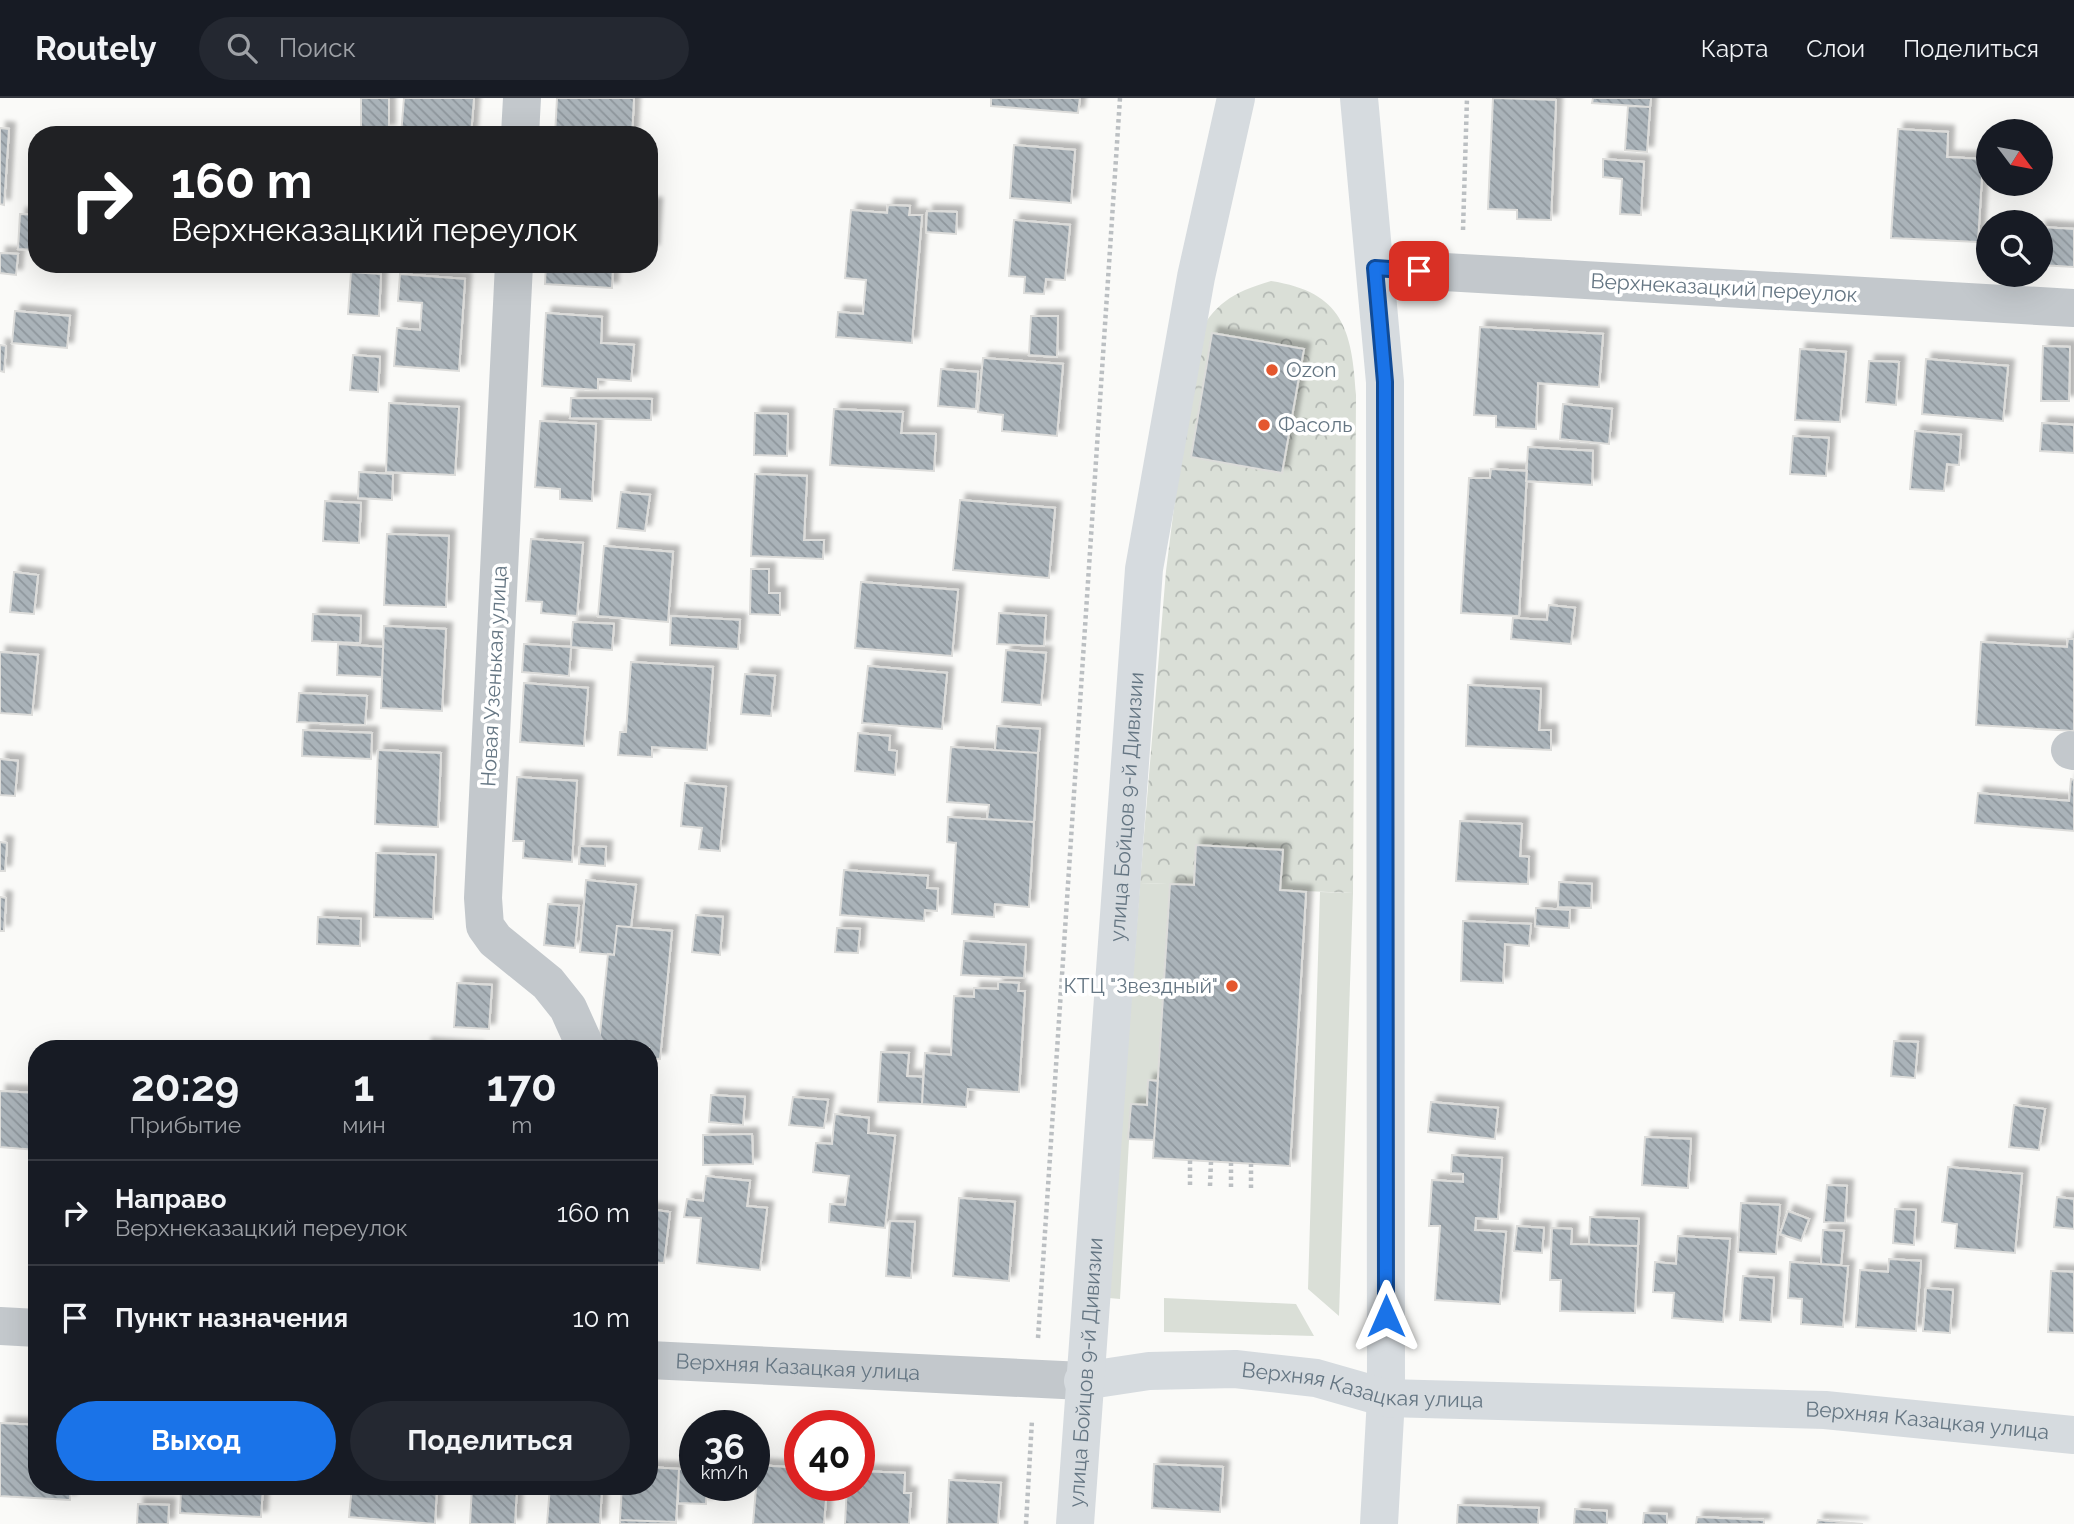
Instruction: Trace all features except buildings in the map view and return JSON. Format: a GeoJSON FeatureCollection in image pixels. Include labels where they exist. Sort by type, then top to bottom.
{"type":"FeatureCollection","features":[{"type":"Feature","properties":{"kind":"street"},"geometry":{"type":"LineString","coordinates":[[520,126],[522,98]]}},
{"type":"Feature","properties":{"kind":"street","name":"улица Бойцов 9-й Дивизии"},"geometry":{"type":"LineString","coordinates":[[1075,1524],[1083,1381],[1144,569],[1196,277],[1236,98]]}},
{"type":"Feature","properties":{"kind":"street"},"geometry":{"type":"LineString","coordinates":[[1359,98],[1385,382],[1386,1398],[1379,1524]]}},
{"type":"Feature","properties":{"kind":"street","name":"Верхнеказацкий переулок"},"geometry":{"type":"LineString","coordinates":[[1375,268],[2074,308]]}},
{"type":"Feature","properties":{"kind":"street","name":"Новая Узенькая улица"},"geometry":{"type":"LineString","coordinates":[[514,273],[483,898],[485,926],[504,949],[548,983],[568,1008],[582,1040]]}},
{"type":"Feature","properties":{"kind":"street"},"geometry":{"type":"LineString","coordinates":[[0,1326],[28,1328]]}},
{"type":"Feature","properties":{"kind":"street","name":"Верхняя Казацкая улица"},"geometry":{"type":"LineString","coordinates":[[658,1360],[1083,1381],[1149,1371],[1235,1369],[1316,1378],[1386,1398],[1825,1410],[2074,1435]]}},
{"type":"Feature","properties":{"kind":"path"},"geometry":{"type":"LineString","coordinates":[[1026,1524],[1120,98]]}},
{"type":"Feature","properties":{"kind":"path"},"geometry":{"type":"LineString","coordinates":[[1462,273],[1467,98]]}},
{"type":"Feature","properties":{"kind":"path"},"geometry":{"type":"LineString","coordinates":[[1190,1185],[1191,1160]]}},
{"type":"Feature","properties":{"kind":"path"},"geometry":{"type":"LineString","coordinates":[[1210,1186],[1211,1162]]}},
{"type":"Feature","properties":{"kind":"path"},"geometry":{"type":"LineString","coordinates":[[1231,1163],[1231,1187]]}},
{"type":"Feature","properties":{"kind":"path"},"geometry":{"type":"LineString","coordinates":[[1251,1164],[1251,1188]]}},
{"type":"Feature","properties":{"kind":"green space"},"geometry":{"type":"Polygon","coordinates":[[[1271,281],[1295,286],[1314,294],[1328,305],[1339,318],[1346,333],[1354,372],[1353,893],[1280,890],[1282,850],[1197,845],[1194,885],[1140,883],[1166,571],[1195,340],[1217,308],[1226,301],[1245,290],[1271,281]]]}},
{"type":"Feature","properties":{"kind":"green space"},"geometry":{"type":"Polygon","coordinates":[[[1140,883],[1170,884],[1158,1081],[1148,1080],[1147,1105],[1131,1105],[1120,1299],[1109,1298],[1140,883]]]}},
{"type":"Feature","properties":{"kind":"green space"},"geometry":{"type":"Polygon","coordinates":[[[1320,892],[1353,893],[1339,1316],[1308,1289],[1320,892]]]}},
{"type":"Feature","properties":{"kind":"green space"},"geometry":{"type":"Polygon","coordinates":[[[1164,1298],[1296,1304],[1314,1336],[1164,1332],[1164,1298]]]}},
{"type":"Feature","properties":{"kind":"place","name":"Ozon"},"geometry":{"type":"Point","coordinates":[1272,370]}},
{"type":"Feature","properties":{"kind":"place","name":"Фасоль"},"geometry":{"type":"Point","coordinates":[1264,425]}},
{"type":"Feature","properties":{"kind":"place","name":"КТЦ \"Звездный\""},"geometry":{"type":"Point","coordinates":[1232,986]}},
{"type":"Feature","properties":{"kind":"route"},"geometry":{"type":"LineString","coordinates":[[1386,1316],[1385,382],[1375,268],[1419,271]]}}]}
